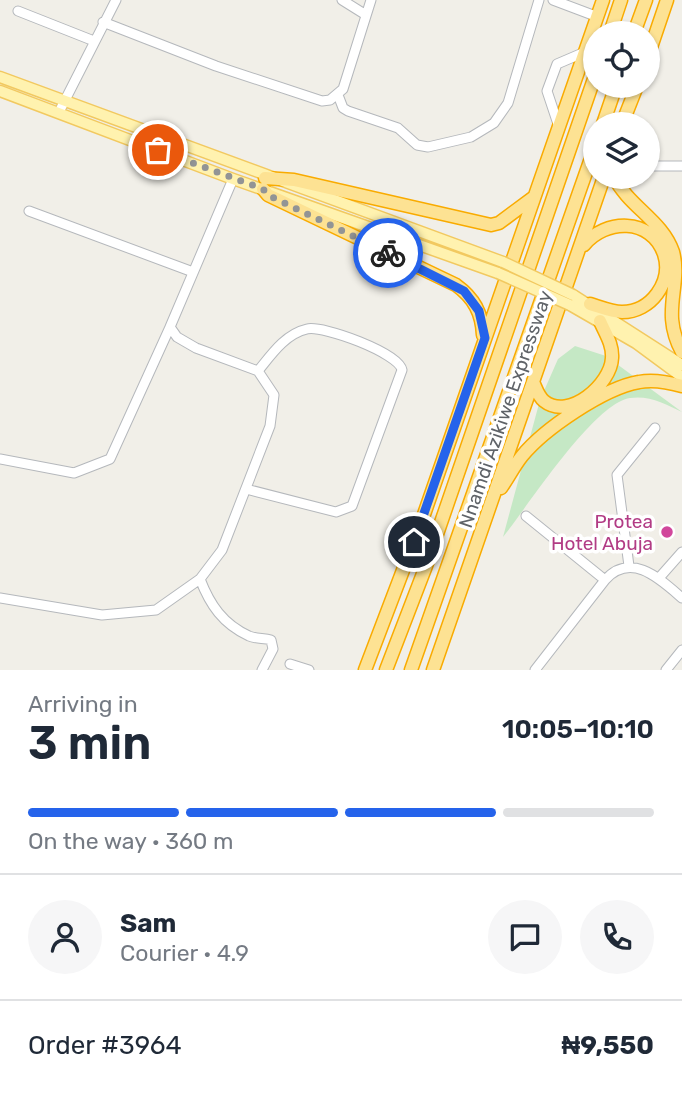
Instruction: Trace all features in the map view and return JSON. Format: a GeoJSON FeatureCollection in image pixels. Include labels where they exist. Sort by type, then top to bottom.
{"type":"FeatureCollection","features":[{"type":"Feature","properties":{"kind":"highway"},"geometry":{"type":"LineString","coordinates":[[597,21],[603,0]]}},
{"type":"Feature","properties":{"kind":"highway"},"geometry":{"type":"LineString","coordinates":[[614,21],[621,0]]}},
{"type":"Feature","properties":{"kind":"highway"},"geometry":{"type":"LineString","coordinates":[[638,21],[646,0]]}},
{"type":"Feature","properties":{"kind":"highway"},"geometry":{"type":"LineString","coordinates":[[660,21],[667,0]]}},
{"type":"Feature","properties":{"kind":"highway"},"geometry":{"type":"LineString","coordinates":[[365,670],[407,561],[583,58]]}},
{"type":"Feature","properties":{"kind":"highway","name":"Nnamdi Azikiwe Expressway"},"geometry":{"type":"LineString","coordinates":[[386,670],[410,609],[587,98]]}},
{"type":"Feature","properties":{"kind":"highway"},"geometry":{"type":"LineString","coordinates":[[485,338],[482,318],[474,301],[456,285],[268,195],[264,183],[294,180],[491,225],[499,223],[528,203],[536,194]]}},
{"type":"Feature","properties":{"kind":"highway","name":"Nnamdi Azikiwe Expressway"},"geometry":{"type":"LineString","coordinates":[[411,670],[583,181]]}},
{"type":"Feature","properties":{"kind":"highway","name":"Nnamdi Azikiwe Expressway"},"geometry":{"type":"LineString","coordinates":[[433,670],[600,189]]}},
{"type":"Feature","properties":{"kind":"highway"},"geometry":{"type":"LineString","coordinates":[[622,189],[633,205],[658,225],[674,253],[676,272],[671,316],[674,335],[682,352]]}},
{"type":"Feature","properties":{"kind":"highway"},"geometry":{"type":"LineString","coordinates":[[578,253],[593,234],[615,225],[630,225],[645,232],[664,254],[665,266],[660,292],[644,306],[621,312],[590,304]]}},
{"type":"Feature","properties":{"kind":"highway"},"geometry":{"type":"LineString","coordinates":[[533,382],[546,402],[556,406],[569,406],[601,386],[609,375],[612,355],[600,321]]}},
{"type":"Feature","properties":{"kind":"highway"},"geometry":{"type":"LineString","coordinates":[[490,506],[522,456],[566,419],[594,401],[637,382],[652,380],[682,386]]}},
{"type":"Feature","properties":{"kind":"highway"},"geometry":{"type":"LineString","coordinates":[[407,561],[410,609]]}},
{"type":"Feature","properties":{"kind":"main road"},"geometry":{"type":"LineString","coordinates":[[0,78],[233,179],[264,183]]}},
{"type":"Feature","properties":{"kind":"main road"},"geometry":{"type":"LineString","coordinates":[[0,92],[62,107],[500,268],[571,300],[682,377]]}},
{"type":"Feature","properties":{"kind":"main road"},"geometry":{"type":"LineString","coordinates":[[571,300],[590,304],[682,365]]}},
{"type":"Feature","properties":{"kind":"street"},"geometry":{"type":"LineString","coordinates":[[62,107],[116,0]]}},
{"type":"Feature","properties":{"kind":"street"},"geometry":{"type":"LineString","coordinates":[[342,0],[366,15]]}},
{"type":"Feature","properties":{"kind":"street"},"geometry":{"type":"LineString","coordinates":[[103,22],[315,99],[330,100],[343,89],[371,0]]}},
{"type":"Feature","properties":{"kind":"street"},"geometry":{"type":"LineString","coordinates":[[338,95],[348,111],[398,128],[417,145],[428,147],[471,138],[494,123],[508,103],[539,0]]}},
{"type":"Feature","properties":{"kind":"street"},"geometry":{"type":"LineString","coordinates":[[553,0],[598,17]]}},
{"type":"Feature","properties":{"kind":"street"},"geometry":{"type":"LineString","coordinates":[[18,10],[94,41]]}},
{"type":"Feature","properties":{"kind":"street"},"geometry":{"type":"LineString","coordinates":[[559,127],[547,91],[558,64],[583,53]]}},
{"type":"Feature","properties":{"kind":"street"},"geometry":{"type":"LineString","coordinates":[[660,166],[682,166]]}},
{"type":"Feature","properties":{"kind":"street"},"geometry":{"type":"LineString","coordinates":[[0,459],[74,473],[110,459],[233,179]]}},
{"type":"Feature","properties":{"kind":"street"},"geometry":{"type":"LineString","coordinates":[[29,211],[193,272]]}},
{"type":"Feature","properties":{"kind":"street"},"geometry":{"type":"LineString","coordinates":[[0,598],[102,615],[156,610],[200,579],[222,550],[270,426],[275,402],[270,386],[258,371],[186,343],[170,327]]}},
{"type":"Feature","properties":{"kind":"street"},"geometry":{"type":"LineString","coordinates":[[246,489],[336,512],[348,510],[402,370],[393,357],[344,336],[314,328],[294,334],[278,347],[258,371]]}},
{"type":"Feature","properties":{"kind":"street"},"geometry":{"type":"LineString","coordinates":[[629,566],[617,475],[655,428]]}},
{"type":"Feature","properties":{"kind":"street"},"geometry":{"type":"LineString","coordinates":[[526,516],[605,580]]}},
{"type":"Feature","properties":{"kind":"street"},"geometry":{"type":"LineString","coordinates":[[659,578],[682,552]]}},
{"type":"Feature","properties":{"kind":"street"},"geometry":{"type":"LineString","coordinates":[[535,670],[612,573],[629,566],[659,578],[682,598]]}},
{"type":"Feature","properties":{"kind":"street"},"geometry":{"type":"LineString","coordinates":[[200,579],[213,607],[225,621],[247,635],[268,639],[272,643],[272,653],[262,670]]}},
{"type":"Feature","properties":{"kind":"street"},"geometry":{"type":"LineString","coordinates":[[666,670],[682,650]]}},
{"type":"Feature","properties":{"kind":"street"},"geometry":{"type":"LineString","coordinates":[[290,664],[309,670]]}},
{"type":"Feature","properties":{"kind":"green space"},"geometry":{"type":"Polygon","coordinates":[[[575,346],[606,356],[682,412],[644,398],[630,398],[615,404],[598,417],[562,458],[503,537],[540,400],[558,359],[575,346]]]}},
{"type":"Feature","properties":{"kind":"way so far"},"geometry":{"type":"LineString","coordinates":[[158,150],[263,189],[268,195],[388,253]]}},
{"type":"Feature","properties":{"kind":"place","name":"Protea Hotel Abuja"},"geometry":{"type":"Point","coordinates":[667,532]}},
{"type":"Feature","properties":{"kind":"route"},"geometry":{"type":"LineString","coordinates":[[388,253],[464,291],[479,311],[485,338],[414,542]]}}]}
